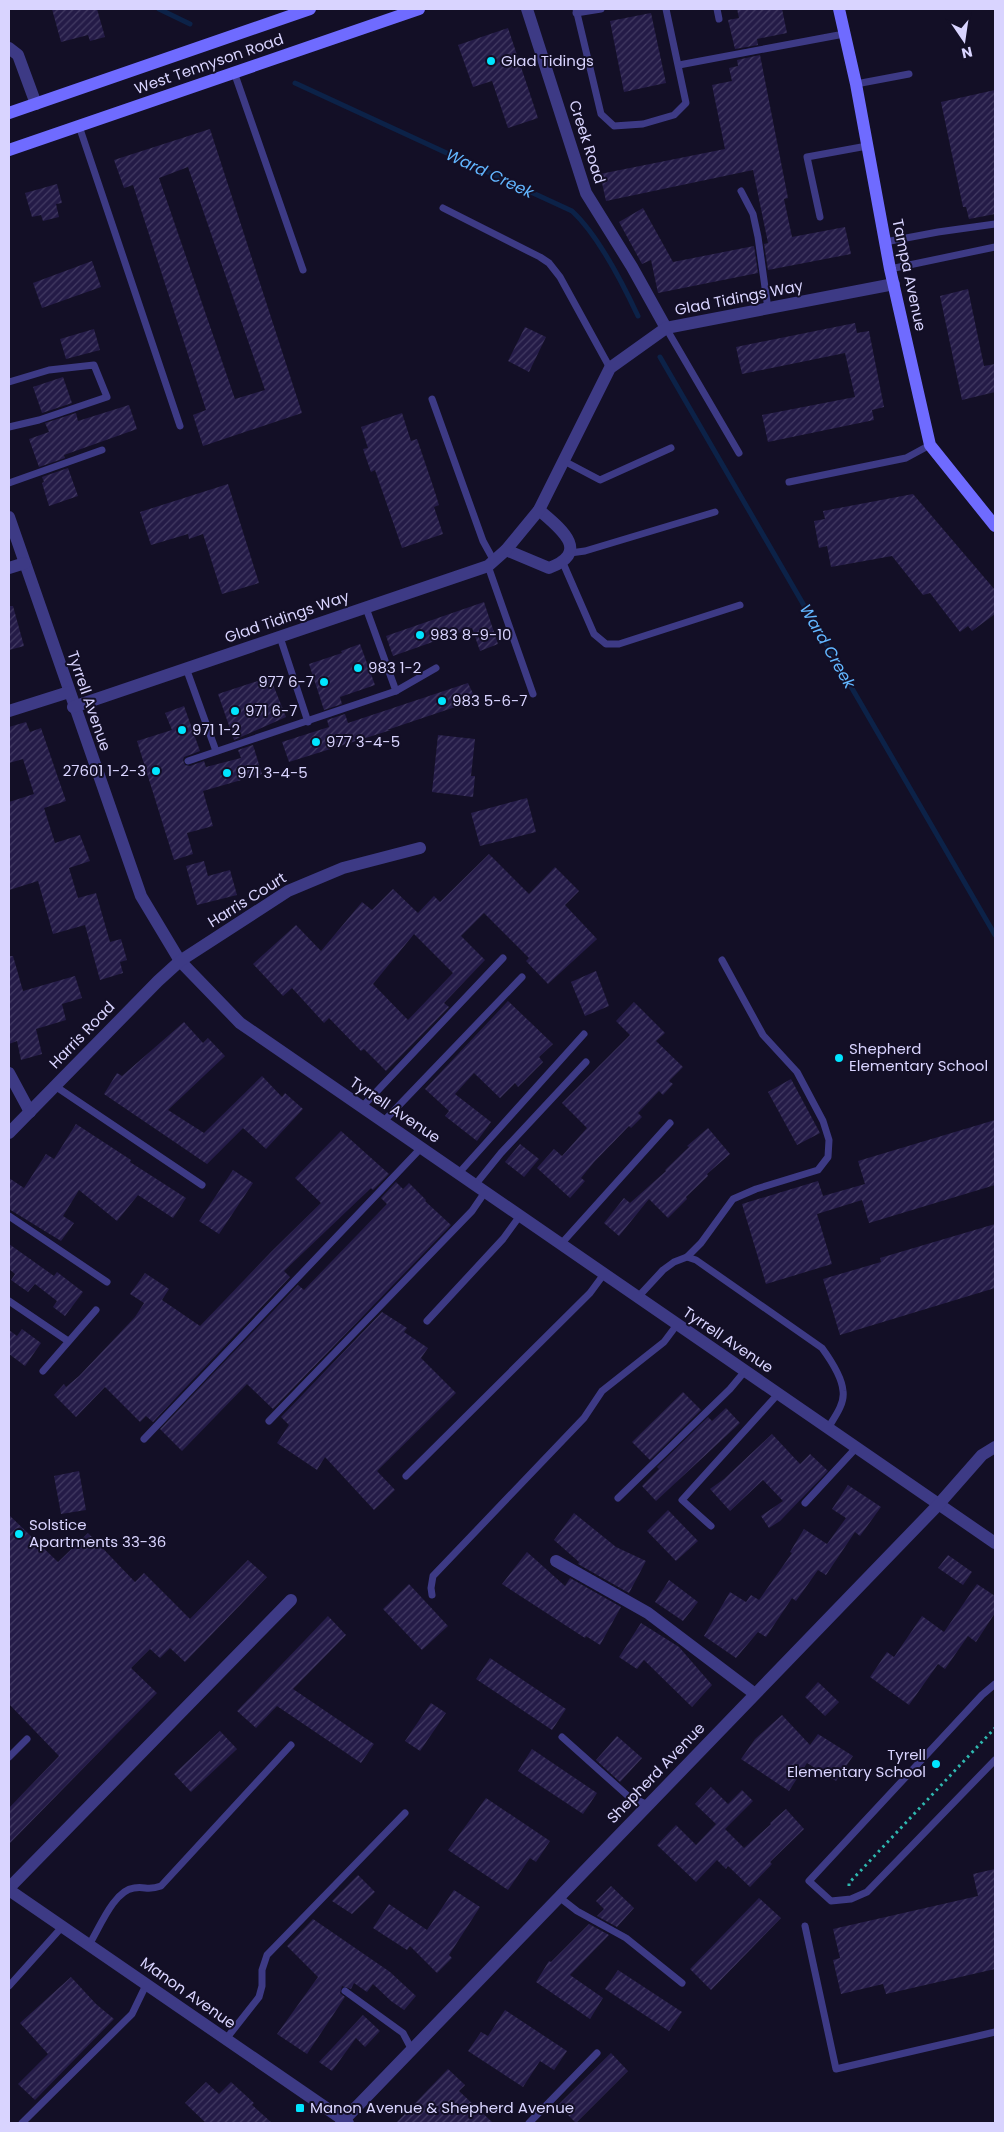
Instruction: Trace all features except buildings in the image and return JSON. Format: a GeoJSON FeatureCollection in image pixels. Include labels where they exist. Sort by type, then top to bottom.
{"type":"FeatureCollection","features":[{"type":"Feature","properties":{"kind":"main road","name":"West Tennyson Road"},"geometry":{"type":"LineString","coordinates":[[9,113],[310,9]]}},
{"type":"Feature","properties":{"kind":"main road","name":"West Tennyson Road"},"geometry":{"type":"LineString","coordinates":[[9,150],[420,9]]}},
{"type":"Feature","properties":{"kind":"main road","name":"Tampa Avenue"},"geometry":{"type":"LineString","coordinates":[[839,9],[856,84],[890,269],[930,445],[995,526]]}},
{"type":"Feature","properties":{"kind":"street","name":"Creek Road"},"geometry":{"type":"LineString","coordinates":[[526,9],[586,193],[632,267],[666,328]]}},
{"type":"Feature","properties":{"kind":"street"},"geometry":{"type":"LineString","coordinates":[[9,48],[18,55],[36,104]]}},
{"type":"Feature","properties":{"kind":"street","name":"Glad Tidings Way"},"geometry":{"type":"LineString","coordinates":[[73,707],[366,608],[491,563],[506,550],[539,510],[610,368],[666,328],[894,284]]}},
{"type":"Feature","properties":{"kind":"street"},"geometry":{"type":"LineString","coordinates":[[506,550],[549,568],[566,558],[568,539],[560,527],[539,510]]}},
{"type":"Feature","properties":{"kind":"street","name":"Tyrrell Avenue"},"geometry":{"type":"LineString","coordinates":[[9,518],[73,707],[141,896],[180,961],[240,1023],[519,1217],[561,1244],[676,1326],[745,1371],[995,1544]]}},
{"type":"Feature","properties":{"kind":"street"},"geometry":{"type":"LineString","coordinates":[[9,568],[25,563]]}},
{"type":"Feature","properties":{"kind":"street"},"geometry":{"type":"LineString","coordinates":[[9,711],[69,692]]}},
{"type":"Feature","properties":{"kind":"street","name":"Harris Court"},"geometry":{"type":"LineString","coordinates":[[180,961],[288,891],[343,868],[420,848]]}},
{"type":"Feature","properties":{"kind":"street","name":"Harris Road"},"geometry":{"type":"LineString","coordinates":[[9,1134],[158,981],[180,961]]}},
{"type":"Feature","properties":{"kind":"street"},"geometry":{"type":"LineString","coordinates":[[9,1073],[30,1112]]}},
{"type":"Feature","properties":{"kind":"street","name":"Shepherd Avenue"},"geometry":{"type":"LineString","coordinates":[[344,2122],[938,1505],[982,1455],[995,1447]]}},
{"type":"Feature","properties":{"kind":"street"},"geometry":{"type":"LineString","coordinates":[[556,1561],[648,1613],[755,1694]]}},
{"type":"Feature","properties":{"kind":"street"},"geometry":{"type":"LineString","coordinates":[[9,1889],[291,1600]]}},
{"type":"Feature","properties":{"kind":"street","name":"Manon Avenue"},"geometry":{"type":"LineString","coordinates":[[9,1889],[344,2122]]}},
{"type":"Feature","properties":{"kind":"lane"},"geometry":{"type":"LineString","coordinates":[[601,9],[576,11],[601,114],[614,126],[643,124],[674,115],[686,103],[666,9]]}},
{"type":"Feature","properties":{"kind":"lane"},"geometry":{"type":"LineString","coordinates":[[717,9],[720,18]]}},
{"type":"Feature","properties":{"kind":"lane"},"geometry":{"type":"LineString","coordinates":[[678,65],[844,34]]}},
{"type":"Feature","properties":{"kind":"lane"},"geometry":{"type":"LineString","coordinates":[[234,72],[303,270]]}},
{"type":"Feature","properties":{"kind":"lane"},"geometry":{"type":"LineString","coordinates":[[856,84],[909,74]]}},
{"type":"Feature","properties":{"kind":"lane"},"geometry":{"type":"LineString","coordinates":[[79,126],[180,426]]}},
{"type":"Feature","properties":{"kind":"lane"},"geometry":{"type":"LineString","coordinates":[[820,217],[808,157],[867,146]]}},
{"type":"Feature","properties":{"kind":"lane"},"geometry":{"type":"LineString","coordinates":[[741,191],[753,214],[768,309]]}},
{"type":"Feature","properties":{"kind":"lane"},"geometry":{"type":"LineString","coordinates":[[443,208],[540,257],[549,264],[560,277],[610,368]]}},
{"type":"Feature","properties":{"kind":"lane"},"geometry":{"type":"LineString","coordinates":[[885,242],[995,224]]}},
{"type":"Feature","properties":{"kind":"lane"},"geometry":{"type":"LineString","coordinates":[[890,269],[995,247]]}},
{"type":"Feature","properties":{"kind":"lane"},"geometry":{"type":"LineString","coordinates":[[666,328],[739,453]]}},
{"type":"Feature","properties":{"kind":"lane"},"geometry":{"type":"LineString","coordinates":[[9,382],[49,370],[94,365],[107,397],[39,420],[9,427]]}},
{"type":"Feature","properties":{"kind":"lane"},"geometry":{"type":"LineString","coordinates":[[432,399],[491,563],[533,694]]}},
{"type":"Feature","properties":{"kind":"lane"},"geometry":{"type":"LineString","coordinates":[[789,482],[906,458],[930,445]]}},
{"type":"Feature","properties":{"kind":"lane"},"geometry":{"type":"LineString","coordinates":[[564,461],[600,480],[671,448]]}},
{"type":"Feature","properties":{"kind":"lane"},"geometry":{"type":"LineString","coordinates":[[9,483],[102,450]]}},
{"type":"Feature","properties":{"kind":"lane"},"geometry":{"type":"LineString","coordinates":[[715,512],[566,558],[594,634],[606,644],[619,644],[740,605]]}},
{"type":"Feature","properties":{"kind":"lane"},"geometry":{"type":"LineString","coordinates":[[366,608],[396,691]]}},
{"type":"Feature","properties":{"kind":"lane"},"geometry":{"type":"LineString","coordinates":[[280,637],[308,722]]}},
{"type":"Feature","properties":{"kind":"lane"},"geometry":{"type":"LineString","coordinates":[[186,668],[216,751]]}},
{"type":"Feature","properties":{"kind":"lane"},"geometry":{"type":"LineString","coordinates":[[188,761],[396,691],[436,668]]}},
{"type":"Feature","properties":{"kind":"lane"},"geometry":{"type":"LineString","coordinates":[[362,1107],[503,958]]}},
{"type":"Feature","properties":{"kind":"lane"},"geometry":{"type":"LineString","coordinates":[[638,1298],[662,1270],[674,1262],[687,1257],[701,1243],[733,1200],[756,1189],[818,1170],[828,1157],[829,1140],[824,1121],[797,1072],[763,1035],[722,960]]}},
{"type":"Feature","properties":{"kind":"lane"},"geometry":{"type":"LineString","coordinates":[[383,1122],[522,977]]}},
{"type":"Feature","properties":{"kind":"lane"},"geometry":{"type":"LineString","coordinates":[[458,1174],[584,1034]]}},
{"type":"Feature","properties":{"kind":"lane"},"geometry":{"type":"LineString","coordinates":[[269,1420],[472,1211],[480,1189],[501,1153],[586,1062]]}},
{"type":"Feature","properties":{"kind":"lane"},"geometry":{"type":"LineString","coordinates":[[55,1086],[202,1185]]}},
{"type":"Feature","properties":{"kind":"lane"},"geometry":{"type":"LineString","coordinates":[[561,1244],[670,1123]]}},
{"type":"Feature","properties":{"kind":"lane"},"geometry":{"type":"LineString","coordinates":[[144,1440],[421,1148]]}},
{"type":"Feature","properties":{"kind":"lane"},"geometry":{"type":"LineString","coordinates":[[9,1216],[107,1282]]}},
{"type":"Feature","properties":{"kind":"lane"},"geometry":{"type":"LineString","coordinates":[[427,1320],[503,1239],[519,1217]]}},
{"type":"Feature","properties":{"kind":"lane"},"geometry":{"type":"LineString","coordinates":[[687,1257],[696,1260],[822,1348],[832,1362],[844,1392],[840,1407],[828,1428]]}},
{"type":"Feature","properties":{"kind":"lane"},"geometry":{"type":"LineString","coordinates":[[406,1476],[590,1293],[604,1274]]}},
{"type":"Feature","properties":{"kind":"lane"},"geometry":{"type":"LineString","coordinates":[[9,1301],[68,1342]]}},
{"type":"Feature","properties":{"kind":"lane"},"geometry":{"type":"LineString","coordinates":[[42,1371],[96,1310]]}},
{"type":"Feature","properties":{"kind":"lane"},"geometry":{"type":"LineString","coordinates":[[432,1595],[433,1576],[584,1418],[602,1391],[664,1342],[676,1326]]}},
{"type":"Feature","properties":{"kind":"lane"},"geometry":{"type":"LineString","coordinates":[[618,1498],[730,1389],[745,1371]]}},
{"type":"Feature","properties":{"kind":"lane"},"geometry":{"type":"LineString","coordinates":[[711,1526],[682,1500],[778,1394]]}},
{"type":"Feature","properties":{"kind":"lane"},"geometry":{"type":"LineString","coordinates":[[805,1503],[856,1448]]}},
{"type":"Feature","properties":{"kind":"lane"},"geometry":{"type":"LineString","coordinates":[[995,1684],[982,1695],[809,1881],[831,1901],[851,1899],[868,1892],[995,1760]]}},
{"type":"Feature","properties":{"kind":"lane"},"geometry":{"type":"LineString","coordinates":[[562,1738],[628,1796],[648,1805]]}},
{"type":"Feature","properties":{"kind":"lane"},"geometry":{"type":"LineString","coordinates":[[9,1757],[27,1739]]}},
{"type":"Feature","properties":{"kind":"lane"},"geometry":{"type":"LineString","coordinates":[[89,1945],[121,1893],[134,1888],[150,1890],[161,1886],[291,1745]]}},
{"type":"Feature","properties":{"kind":"lane"},"geometry":{"type":"LineString","coordinates":[[226,2040],[259,1996],[262,1986],[262,1970],[267,1955],[404,1814]]}},
{"type":"Feature","properties":{"kind":"lane"},"geometry":{"type":"LineString","coordinates":[[559,1897],[577,1911],[626,1938],[682,1983]]}},
{"type":"Feature","properties":{"kind":"lane"},"geometry":{"type":"LineString","coordinates":[[804,1926],[836,2069],[995,2032]]}},
{"type":"Feature","properties":{"kind":"lane"},"geometry":{"type":"LineString","coordinates":[[9,1986],[62,1927]]}},
{"type":"Feature","properties":{"kind":"lane"},"geometry":{"type":"LineString","coordinates":[[22,2123],[132,2014],[146,1984]]}},
{"type":"Feature","properties":{"kind":"lane"},"geometry":{"type":"LineString","coordinates":[[345,1991],[403,2032],[412,2050]]}},
{"type":"Feature","properties":{"kind":"lane"},"geometry":{"type":"LineString","coordinates":[[529,2123],[597,2053]]}},
{"type":"Feature","properties":{"kind":"path"},"geometry":{"type":"LineString","coordinates":[[848,1886],[995,1728]]}},
{"type":"Feature","properties":{"kind":"waterway","name":"Ward Creek"},"geometry":{"type":"LineString","coordinates":[[159,9],[190,24]]}},
{"type":"Feature","properties":{"kind":"waterway","name":"Ward Creek"},"geometry":{"type":"LineString","coordinates":[[295,83],[572,211],[582,221],[600,246],[638,316]]}},
{"type":"Feature","properties":{"kind":"waterway","name":"Ward Creek"},"geometry":{"type":"LineString","coordinates":[[660,357],[995,935]]}},
{"type":"Feature","properties":{"kind":"place","name":"Glad Tidings"},"geometry":{"type":"Point","coordinates":[491,61]}},
{"type":"Feature","properties":{"kind":"place","name":"983 8-9-10"},"geometry":{"type":"Point","coordinates":[420,635]}},
{"type":"Feature","properties":{"kind":"place","name":"983 1-2"},"geometry":{"type":"Point","coordinates":[358,668]}},
{"type":"Feature","properties":{"kind":"place","name":"977 6-7"},"geometry":{"type":"Point","coordinates":[324,682]}},
{"type":"Feature","properties":{"kind":"place","name":"983 5-6-7"},"geometry":{"type":"Point","coordinates":[442,701]}},
{"type":"Feature","properties":{"kind":"place","name":"971 6-7"},"geometry":{"type":"Point","coordinates":[235,711]}},
{"type":"Feature","properties":{"kind":"place","name":"971 1-2"},"geometry":{"type":"Point","coordinates":[182,730]}},
{"type":"Feature","properties":{"kind":"place","name":"977 3-4-5"},"geometry":{"type":"Point","coordinates":[316,742]}},
{"type":"Feature","properties":{"kind":"place","name":"27601 1-2-3"},"geometry":{"type":"Point","coordinates":[156,771]}},
{"type":"Feature","properties":{"kind":"place","name":"971 3-4-5"},"geometry":{"type":"Point","coordinates":[227,773]}},
{"type":"Feature","properties":{"kind":"place","name":"Shepherd Elementary School"},"geometry":{"type":"Point","coordinates":[839,1058]}},
{"type":"Feature","properties":{"kind":"place","name":"Solstice Apartments 33-36"},"geometry":{"type":"Point","coordinates":[19,1534]}},
{"type":"Feature","properties":{"kind":"place","name":"Tyrell Elementary School"},"geometry":{"type":"Point","coordinates":[936,1764]}},
{"type":"Feature","properties":{"kind":"place","name":"Manon Avenue & Shepherd Avenue"},"geometry":{"type":"Point","coordinates":[300,2108]}}]}
